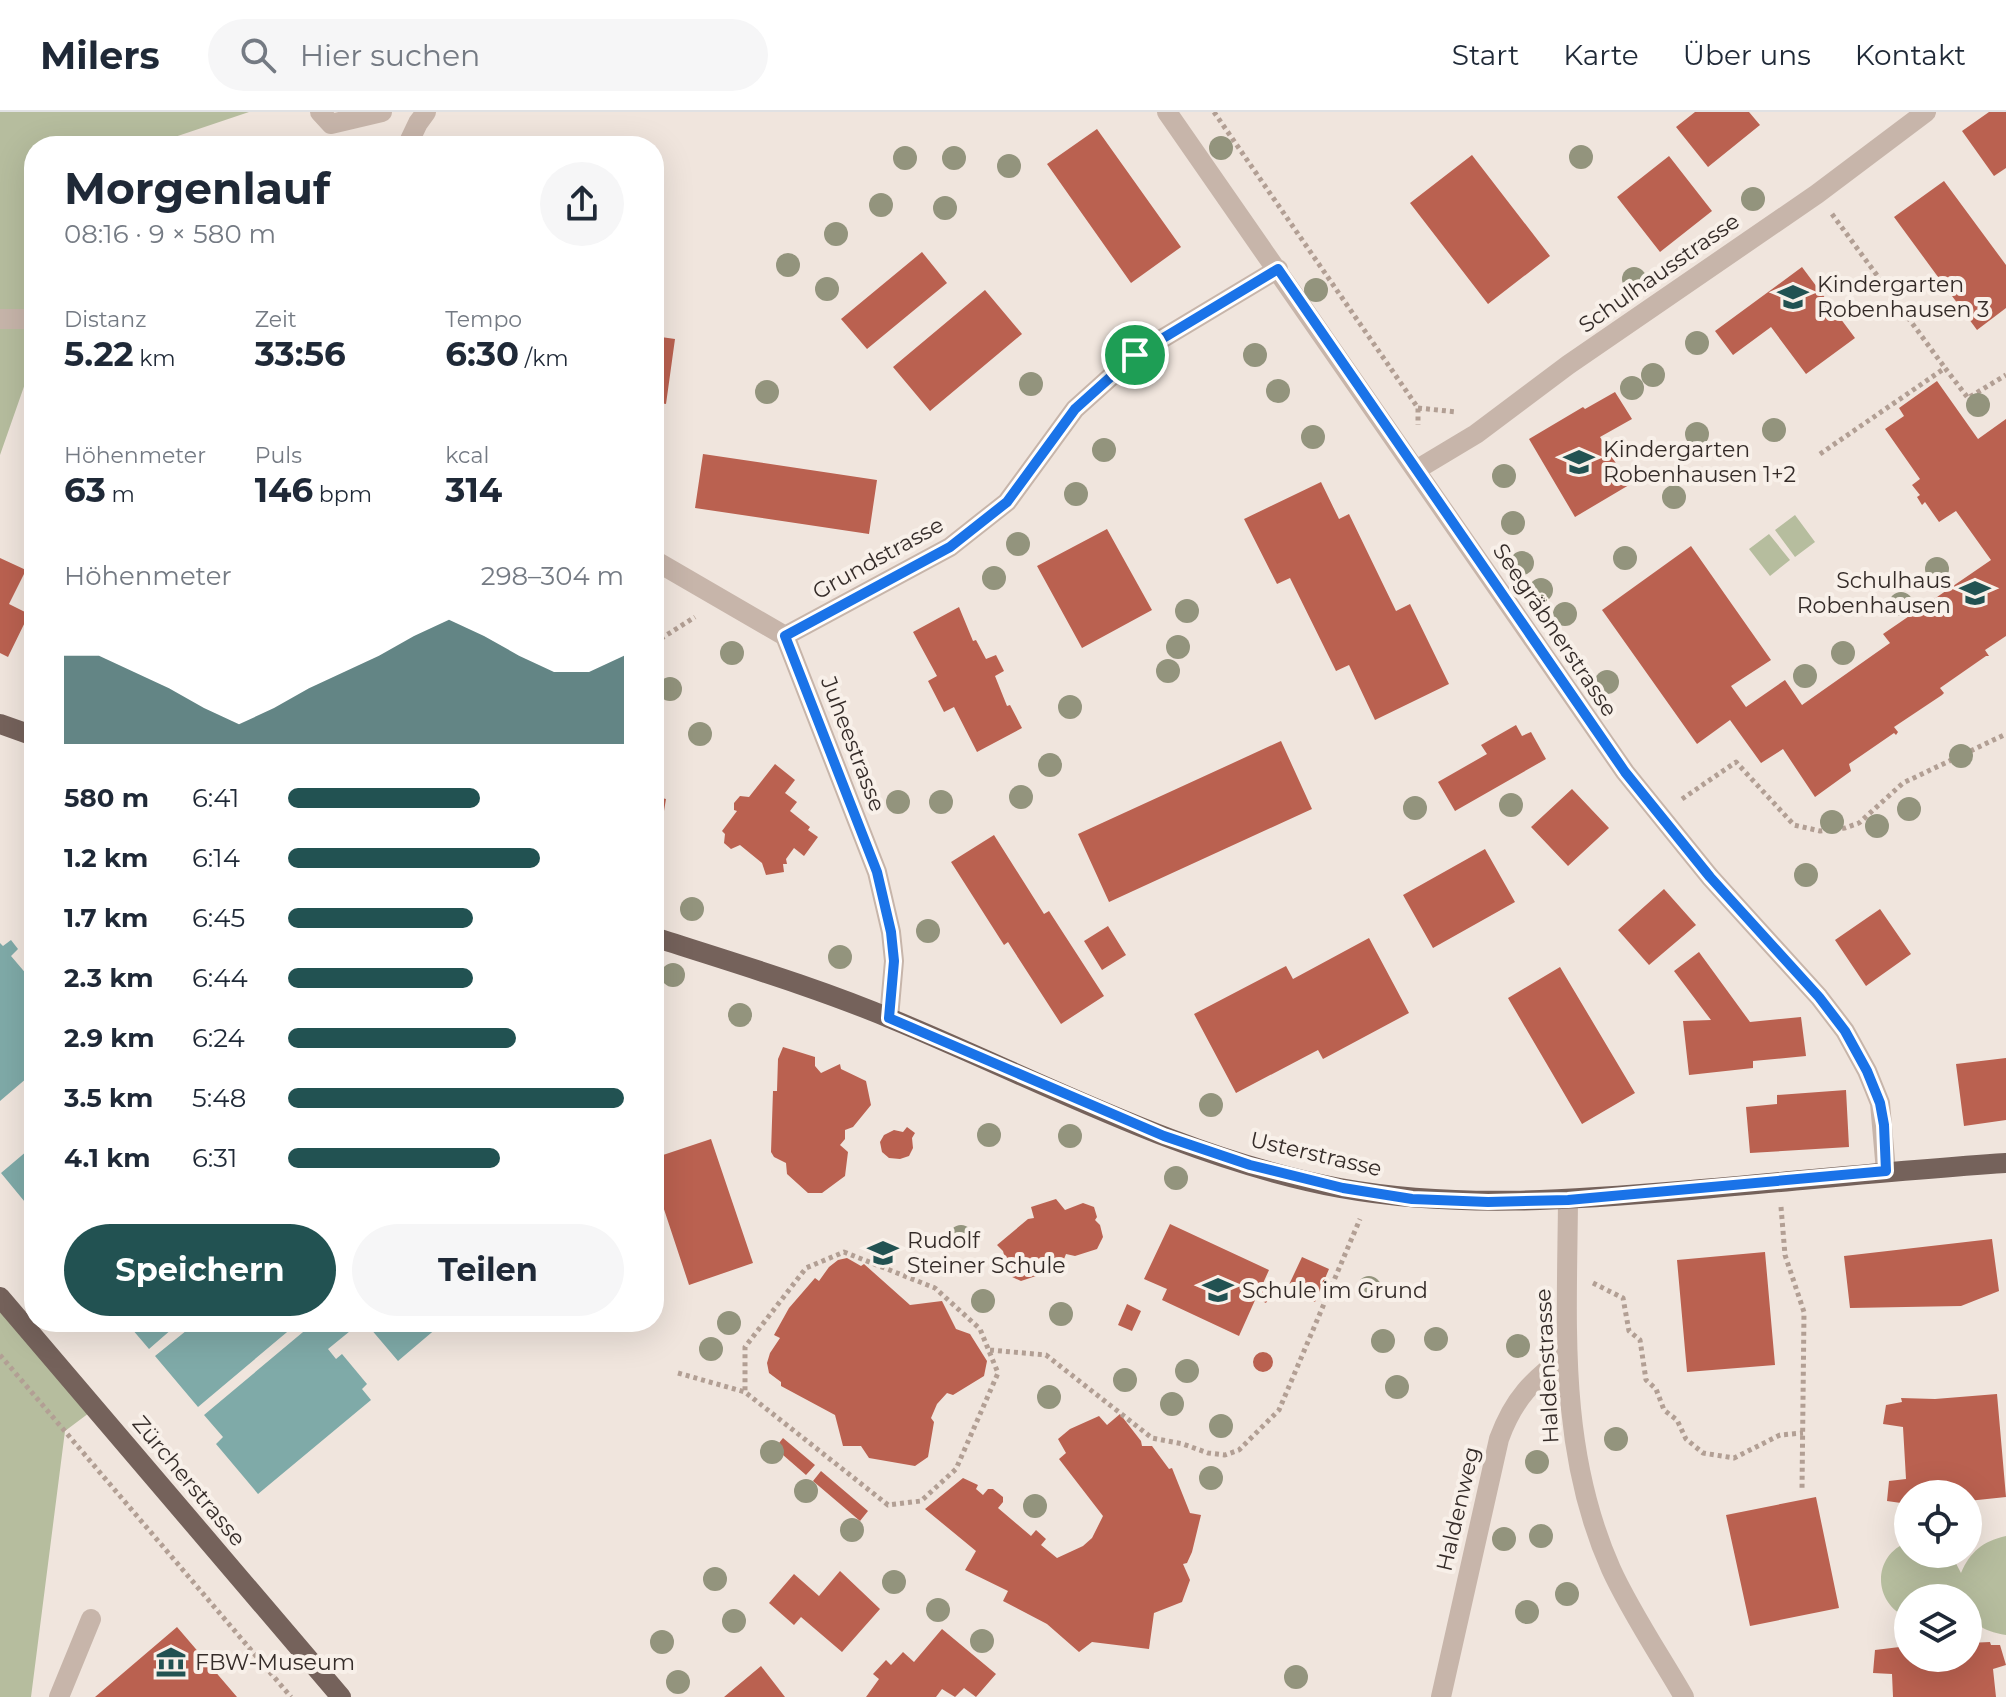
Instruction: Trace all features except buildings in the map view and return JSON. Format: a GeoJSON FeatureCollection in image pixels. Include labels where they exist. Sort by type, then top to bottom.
{"type":"FeatureCollection","features":[{"type":"Feature","properties":{"kind":"main road"},"geometry":{"type":"LineString","coordinates":[[0,724],[24,732]]}},
{"type":"Feature","properties":{"kind":"main road","name":"Usterstrasse"},"geometry":{"type":"LineString","coordinates":[[664,940],[889,1018],[1164,1136],[1310,1182],[1369,1192],[1412,1199],[1472,1202],[1568,1200],[2006,1163]]}},
{"type":"Feature","properties":{"kind":"main road","name":"Zürcherstrasse"},"geometry":{"type":"LineString","coordinates":[[0,1297],[24,1325]]}},
{"type":"Feature","properties":{"kind":"main road","name":"Zürcherstrasse"},"geometry":{"type":"LineString","coordinates":[[30,1332],[341,1697]]}},
{"type":"Feature","properties":{"kind":"street"},"geometry":{"type":"LineString","coordinates":[[320,112],[331,124],[382,112]]}},
{"type":"Feature","properties":{"kind":"street"},"geometry":{"type":"LineString","coordinates":[[413,136],[426,112]]}},
{"type":"Feature","properties":{"kind":"street","name":"Seegräbnerstrasse"},"geometry":{"type":"LineString","coordinates":[[1167,112],[1580,710],[1657,815],[1819,997],[1845,1031],[1880,1103],[1886,1171]]}},
{"type":"Feature","properties":{"kind":"street","name":"Schulhausstrasse"},"geometry":{"type":"LineString","coordinates":[[1416,470],[1476,434],[1568,365],[1817,194],[1926,112]]}},
{"type":"Feature","properties":{"kind":"street","name":"Grundstrasse"},"geometry":{"type":"LineString","coordinates":[[785,636],[950,547],[1007,502],[1075,409],[1135,355],[1278,269]]}},
{"type":"Feature","properties":{"kind":"street"},"geometry":{"type":"LineString","coordinates":[[0,319],[24,319]]}},
{"type":"Feature","properties":{"kind":"street"},"geometry":{"type":"LineString","coordinates":[[664,566],[785,636]]}},
{"type":"Feature","properties":{"kind":"street","name":"Juheestrasse"},"geometry":{"type":"LineString","coordinates":[[785,636],[877,872],[891,932],[894,961],[889,1018]]}},
{"type":"Feature","properties":{"kind":"street","name":"Haldenstrasse"},"geometry":{"type":"LineString","coordinates":[[1568,1200],[1566,1355],[1571,1428],[1578,1472],[1611,1569],[1684,1697]]}},
{"type":"Feature","properties":{"kind":"street","name":"Haldenweg"},"geometry":{"type":"LineString","coordinates":[[1441,1697],[1499,1439],[1508,1415],[1522,1392],[1566,1355]]}},
{"type":"Feature","properties":{"kind":"street"},"geometry":{"type":"LineString","coordinates":[[59,1697],[91,1619]]}},
{"type":"Feature","properties":{"kind":"path"},"geometry":{"type":"LineString","coordinates":[[1214,112],[1418,408]]}},
{"type":"Feature","properties":{"kind":"path"},"geometry":{"type":"LineString","coordinates":[[1817,194],[1968,398],[2006,375]]}},
{"type":"Feature","properties":{"kind":"path"},"geometry":{"type":"LineString","coordinates":[[1820,454],[1945,368]]}},
{"type":"Feature","properties":{"kind":"path"},"geometry":{"type":"LineString","coordinates":[[664,637],[723,599]]}},
{"type":"Feature","properties":{"kind":"path"},"geometry":{"type":"LineString","coordinates":[[1657,815],[1736,762],[1794,825],[1820,831],[1845,828],[1859,823],[1903,783],[2006,734]]}},
{"type":"Feature","properties":{"kind":"path"},"geometry":{"type":"LineString","coordinates":[[1779,1182],[1785,1255],[1804,1312],[1802,1489]]}},
{"type":"Feature","properties":{"kind":"path"},"geometry":{"type":"LineString","coordinates":[[990,1350],[1046,1355],[1152,1438],[1208,1453],[1225,1455],[1239,1450],[1279,1410],[1352,1242],[1369,1192]]}},
{"type":"Feature","properties":{"kind":"path"},"geometry":{"type":"LineString","coordinates":[[678,1373],[745,1392],[888,1505],[921,1501],[956,1469],[998,1373],[980,1329],[935,1288],[844,1252],[806,1268],[745,1347],[745,1392]]}},
{"type":"Feature","properties":{"kind":"path"},"geometry":{"type":"LineString","coordinates":[[1612,1292],[1623,1298],[1629,1331],[1640,1340],[1646,1380],[1656,1389],[1664,1410],[1677,1420],[1686,1439],[1703,1453],[1734,1458],[1780,1435],[1803,1433]]}},
{"type":"Feature","properties":{"kind":"path"},"geometry":{"type":"LineString","coordinates":[[0,1355],[291,1697]]}},
{"type":"Feature","properties":{"kind":"green space"},"geometry":{"type":"Polygon","coordinates":[[[0,112],[249,112],[178,136],[24,136],[24,387],[0,455],[0,112]]]}},
{"type":"Feature","properties":{"kind":"green space"},"geometry":{"type":"Polygon","coordinates":[[[1795,515],[1815,542],[1795,557],[1775,530],[1795,515]]]}},
{"type":"Feature","properties":{"kind":"green space"},"geometry":{"type":"Polygon","coordinates":[[[1769,534],[1790,560],[1770,576],[1749,549],[1769,534]]]}},
{"type":"Feature","properties":{"kind":"green space"},"geometry":{"type":"Polygon","coordinates":[[[0,1297],[24,1324],[24,1332],[31,1332],[97,1407],[65,1431],[31,1697],[0,1697],[0,1297]]]}},
{"type":"Feature","properties":{"kind":"green space"},"geometry":{"type":"Polygon","coordinates":[[[2006,1536],[2006,1635],[1982,1627],[1982,1584],[1894,1584],[1894,1609],[1888,1602],[1881,1580],[1887,1558],[1894,1551],[1894,1568],[1958,1568],[1961,1573],[1964,1568],[1982,1568],[1982,1546],[2006,1536]]]}},
{"type":"Feature","properties":{"kind":"water"},"geometry":{"type":"Polygon","coordinates":[[[11,940],[18,949],[11,956],[24,971],[24,1081],[0,1101],[0,943],[3,946],[11,940]]]}},
{"type":"Feature","properties":{"kind":"water"},"geometry":{"type":"Polygon","coordinates":[[[24,1153],[24,1201],[1,1173],[24,1153]]]}},
{"type":"Feature","properties":{"kind":"water"},"geometry":{"type":"Polygon","coordinates":[[[135,1332],[169,1332],[149,1349],[135,1332]]]}},
{"type":"Feature","properties":{"kind":"water"},"geometry":{"type":"Polygon","coordinates":[[[185,1332],[287,1332],[198,1407],[155,1356],[185,1332]]]}},
{"type":"Feature","properties":{"kind":"water"},"geometry":{"type":"Polygon","coordinates":[[[303,1332],[349,1332],[328,1349],[336,1359],[342,1354],[367,1384],[362,1389],[371,1400],[258,1494],[216,1444],[223,1437],[204,1415],[303,1332]]]}},
{"type":"Feature","properties":{"kind":"water"},"geometry":{"type":"Polygon","coordinates":[[[373,1332],[432,1332],[398,1361],[373,1332]]]}},
{"type":"Feature","properties":{"kind":"place","name":"Kindergarten Robenhausen 3"},"geometry":{"type":"Point","coordinates":[1793,297]}},
{"type":"Feature","properties":{"kind":"place","name":"Kindergarten Robenhausen 1+2"},"geometry":{"type":"Point","coordinates":[1579,462]}},
{"type":"Feature","properties":{"kind":"place","name":"Schulhaus Robenhausen"},"geometry":{"type":"Point","coordinates":[1975,593]}},
{"type":"Feature","properties":{"kind":"place","name":"Rudolf Steiner Schule"},"geometry":{"type":"Point","coordinates":[883,1253]}},
{"type":"Feature","properties":{"kind":"place","name":"Schule im Grund"},"geometry":{"type":"Point","coordinates":[1218,1290]}},
{"type":"Feature","properties":{"kind":"place","name":"FBW-Museum"},"geometry":{"type":"Point","coordinates":[171,1662]}},
{"type":"Feature","properties":{"kind":"route"},"geometry":{"type":"LineString","coordinates":[[1278,269],[1625,772],[1657,815],[1819,997],[1845,1031],[1880,1103],[1886,1171],[1568,1200],[1488,1202],[1412,1199],[1310,1182],[1164,1136],[889,1018],[894,961],[891,932],[877,872],[785,636],[950,547],[1007,502],[1075,409],[1135,355],[1278,269]]}}]}
